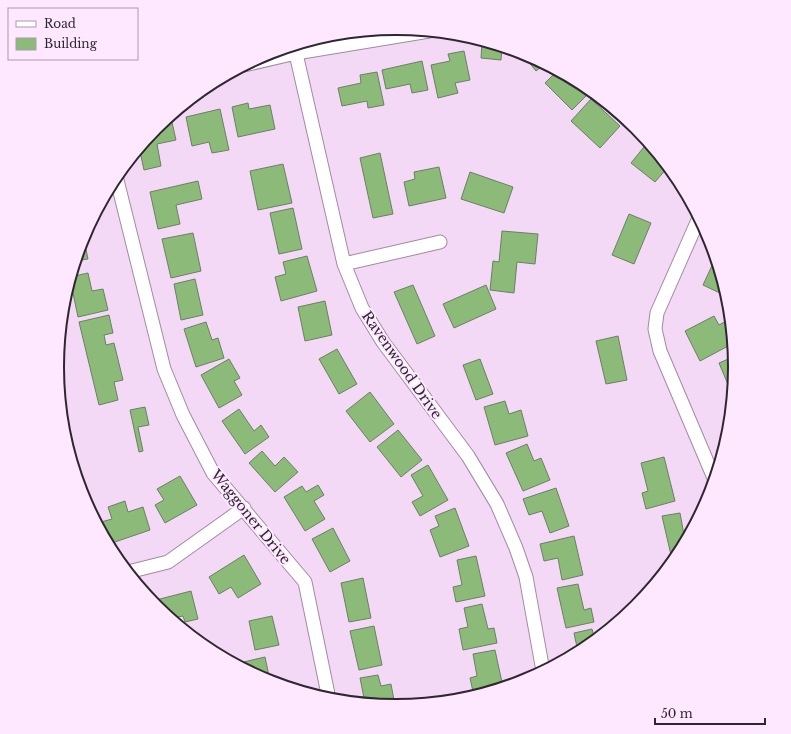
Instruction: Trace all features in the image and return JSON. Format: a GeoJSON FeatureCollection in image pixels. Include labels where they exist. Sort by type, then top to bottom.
{"type":"FeatureCollection","features":[{"type":"Feature","properties":{"kind":"street"},"geometry":{"type":"LineString","coordinates":[[305,48],[398,35]]}},
{"type":"Feature","properties":{"kind":"street","name":"Ravenwood Drive"},"geometry":{"type":"LineString","coordinates":[[295,51],[344,264],[362,308],[383,342],[468,456],[496,504],[516,548],[526,577],[542,665]]}},
{"type":"Feature","properties":{"kind":"street","name":"Waggoner Drive"},"geometry":{"type":"LineString","coordinates":[[118,184],[164,369],[183,415],[213,473],[305,582],[327,692]]}},
{"type":"Feature","properties":{"kind":"street"},"geometry":{"type":"LineString","coordinates":[[696,226],[657,313],[655,329],[660,351],[711,471]]}},
{"type":"Feature","properties":{"kind":"street"},"geometry":{"type":"LineString","coordinates":[[344,264],[440,242]]}},
{"type":"Feature","properties":{"kind":"street"},"geometry":{"type":"LineString","coordinates":[[133,571],[168,562],[244,508]]}},
{"type":"Feature","properties":{"kind":"building"},"geometry":{"type":"Polygon","coordinates":[[[482,46],[502,53],[501,60],[481,58],[482,46]]]}},
{"type":"Feature","properties":{"kind":"building"},"geometry":{"type":"Polygon","coordinates":[[[464,51],[470,80],[455,83],[458,93],[438,98],[431,65],[450,61],[448,54],[464,51]]]}},
{"type":"Feature","properties":{"kind":"building"},"geometry":{"type":"Polygon","coordinates":[[[422,61],[428,90],[412,93],[410,84],[386,89],[382,70],[422,61]]]}},
{"type":"Feature","properties":{"kind":"building"},"geometry":{"type":"Polygon","coordinates":[[[530,63],[540,68],[536,71],[530,63]]]}},
{"type":"Feature","properties":{"kind":"building"},"geometry":{"type":"Polygon","coordinates":[[[377,72],[384,105],[368,108],[367,101],[342,106],[338,88],[361,83],[360,75],[377,72]]]}},
{"type":"Feature","properties":{"kind":"building"},"geometry":{"type":"Polygon","coordinates":[[[553,75],[586,96],[572,110],[545,83],[553,75]]]}},
{"type":"Feature","properties":{"kind":"building"},"geometry":{"type":"Polygon","coordinates":[[[591,99],[620,126],[600,148],[571,121],[591,99]]]}},
{"type":"Feature","properties":{"kind":"building"},"geometry":{"type":"Polygon","coordinates":[[[248,103],[249,109],[270,105],[275,129],[238,137],[232,107],[248,103]]]}},
{"type":"Feature","properties":{"kind":"building"},"geometry":{"type":"Polygon","coordinates":[[[220,109],[229,150],[212,153],[209,142],[192,146],[186,117],[220,109]]]}},
{"type":"Feature","properties":{"kind":"building"},"geometry":{"type":"Polygon","coordinates":[[[172,122],[176,140],[157,144],[161,166],[144,170],[141,155],[172,122]]]}},
{"type":"Feature","properties":{"kind":"building"},"geometry":{"type":"Polygon","coordinates":[[[644,147],[664,172],[655,182],[631,163],[644,147]]]}},
{"type":"Feature","properties":{"kind":"building"},"geometry":{"type":"Polygon","coordinates":[[[380,153],[393,214],[373,218],[360,158],[380,153]]]}},
{"type":"Feature","properties":{"kind":"building"},"geometry":{"type":"Polygon","coordinates":[[[283,164],[292,203],[258,210],[250,171],[283,164]]]}},
{"type":"Feature","properties":{"kind":"building"},"geometry":{"type":"Polygon","coordinates":[[[439,167],[446,198],[409,206],[404,182],[415,179],[414,172],[439,167]]]}},
{"type":"Feature","properties":{"kind":"building"},"geometry":{"type":"Polygon","coordinates":[[[470,172],[513,187],[504,213],[461,199],[470,172]]]}},
{"type":"Feature","properties":{"kind":"building"},"geometry":{"type":"Polygon","coordinates":[[[198,181],[202,199],[176,205],[180,224],[158,229],[150,192],[198,181]]]}},
{"type":"Feature","properties":{"kind":"building"},"geometry":{"type":"Polygon","coordinates":[[[293,208],[302,249],[279,254],[270,213],[293,208]]]}},
{"type":"Feature","properties":{"kind":"building"},"geometry":{"type":"Polygon","coordinates":[[[629,214],[651,223],[634,264],[612,255],[629,214]]]}},
{"type":"Feature","properties":{"kind":"building"},"geometry":{"type":"Polygon","coordinates":[[[502,231],[538,234],[535,264],[517,262],[514,293],[490,290],[493,261],[499,262],[502,231]]]}},
{"type":"Feature","properties":{"kind":"building"},"geometry":{"type":"Polygon","coordinates":[[[193,233],[201,271],[171,278],[162,239],[193,233]]]}},
{"type":"Feature","properties":{"kind":"building"},"geometry":{"type":"Polygon","coordinates":[[[86,248],[88,259],[81,260],[86,248]]]}},
{"type":"Feature","properties":{"kind":"building"},"geometry":{"type":"Polygon","coordinates":[[[307,256],[317,291],[281,301],[275,277],[286,274],[283,262],[307,256]]]}},
{"type":"Feature","properties":{"kind":"building"},"geometry":{"type":"Polygon","coordinates":[[[712,266],[719,293],[703,285],[712,266]]]}},
{"type":"Feature","properties":{"kind":"building"},"geometry":{"type":"Polygon","coordinates":[[[88,273],[92,291],[103,289],[108,310],[78,317],[73,291],[77,276],[88,273]]]}},
{"type":"Feature","properties":{"kind":"building"},"geometry":{"type":"Polygon","coordinates":[[[195,279],[203,315],[181,320],[174,284],[195,279]]]}},
{"type":"Feature","properties":{"kind":"building"},"geometry":{"type":"Polygon","coordinates":[[[413,285],[435,336],[417,344],[394,292],[413,285]]]}},
{"type":"Feature","properties":{"kind":"building"},"geometry":{"type":"Polygon","coordinates":[[[486,285],[496,309],[454,328],[443,304],[486,285]]]}},
{"type":"Feature","properties":{"kind":"building"},"geometry":{"type":"Polygon","coordinates":[[[325,301],[332,335],[305,341],[298,307],[325,301]]]}},
{"type":"Feature","properties":{"kind":"building"},"geometry":{"type":"Polygon","coordinates":[[[109,315],[113,333],[104,335],[106,345],[114,343],[123,380],[114,382],[118,400],[99,405],[79,322],[109,315]]]}},
{"type":"Feature","properties":{"kind":"building"},"geometry":{"type":"Polygon","coordinates":[[[714,316],[719,325],[725,322],[727,347],[700,361],[685,331],[714,316]]]}},
{"type":"Feature","properties":{"kind":"building"},"geometry":{"type":"Polygon","coordinates":[[[206,322],[212,340],[218,338],[224,358],[196,367],[184,329],[206,322]]]}},
{"type":"Feature","properties":{"kind":"building"},"geometry":{"type":"Polygon","coordinates":[[[618,336],[627,380],[606,384],[596,341],[618,336]]]}},
{"type":"Feature","properties":{"kind":"building"},"geometry":{"type":"Polygon","coordinates":[[[337,349],[357,384],[339,394],[319,359],[337,349]]]}},
{"type":"Feature","properties":{"kind":"building"},"geometry":{"type":"Polygon","coordinates":[[[229,359],[240,378],[234,381],[242,395],[219,408],[201,375],[229,359]]]}},
{"type":"Feature","properties":{"kind":"building"},"geometry":{"type":"Polygon","coordinates":[[[480,359],[493,394],[476,400],[463,365],[480,359]]]}},
{"type":"Feature","properties":{"kind":"building"},"geometry":{"type":"Polygon","coordinates":[[[728,359],[727,383],[719,363],[728,359]]]}},
{"type":"Feature","properties":{"kind":"building"},"geometry":{"type":"Polygon","coordinates":[[[370,392],[394,424],[370,442],[346,411],[370,392]]]}},
{"type":"Feature","properties":{"kind":"building"},"geometry":{"type":"Polygon","coordinates":[[[505,401],[509,414],[521,410],[528,436],[495,445],[484,407],[505,401]]]}},
{"type":"Feature","properties":{"kind":"building"},"geometry":{"type":"Polygon","coordinates":[[[145,407],[149,425],[138,427],[143,451],[139,452],[130,410],[145,407]]]}},
{"type":"Feature","properties":{"kind":"building"},"geometry":{"type":"Polygon","coordinates":[[[239,409],[254,431],[261,425],[269,437],[245,454],[222,421],[239,409]]]}},
{"type":"Feature","properties":{"kind":"building"},"geometry":{"type":"Polygon","coordinates":[[[398,430],[422,460],[401,477],[377,447],[398,430]]]}},
{"type":"Feature","properties":{"kind":"building"},"geometry":{"type":"Polygon","coordinates":[[[527,444],[534,461],[541,458],[550,480],[523,491],[506,453],[527,444]]]}},
{"type":"Feature","properties":{"kind":"building"},"geometry":{"type":"Polygon","coordinates":[[[262,451],[275,466],[284,457],[298,472],[275,492],[249,463],[262,451]]]}},
{"type":"Feature","properties":{"kind":"building"},"geometry":{"type":"Polygon","coordinates":[[[664,457],[675,501],[646,509],[642,493],[648,491],[641,463],[664,457]]]}},
{"type":"Feature","properties":{"kind":"building"},"geometry":{"type":"Polygon","coordinates":[[[428,465],[448,500],[420,516],[412,502],[423,496],[411,475],[428,465]]]}},
{"type":"Feature","properties":{"kind":"building"},"geometry":{"type":"Polygon","coordinates":[[[180,476],[197,505],[165,523],[155,505],[164,500],[157,489],[180,476]]]}},
{"type":"Feature","properties":{"kind":"building"},"geometry":{"type":"Polygon","coordinates":[[[318,485],[324,495],[314,501],[325,519],[305,531],[284,497],[302,486],[306,492],[318,485]]]}},
{"type":"Feature","properties":{"kind":"building"},"geometry":{"type":"Polygon","coordinates":[[[556,488],[569,526],[550,533],[542,511],[529,515],[523,499],[556,488]]]}},
{"type":"Feature","properties":{"kind":"building"},"geometry":{"type":"Polygon","coordinates":[[[125,501],[128,512],[143,507],[150,530],[114,542],[102,522],[112,519],[108,507],[125,501]]]}},
{"type":"Feature","properties":{"kind":"building"},"geometry":{"type":"Polygon","coordinates":[[[455,508],[469,546],[440,557],[430,530],[439,526],[435,516],[455,508]]]}},
{"type":"Feature","properties":{"kind":"building"},"geometry":{"type":"Polygon","coordinates":[[[680,513],[684,532],[671,553],[662,516],[680,513]]]}},
{"type":"Feature","properties":{"kind":"building"},"geometry":{"type":"Polygon","coordinates":[[[333,528],[350,561],[330,572],[312,539],[333,528]]]}},
{"type":"Feature","properties":{"kind":"building"},"geometry":{"type":"Polygon","coordinates":[[[574,536],[583,575],[562,580],[558,558],[544,561],[540,544],[574,536]]]}},
{"type":"Feature","properties":{"kind":"building"},"geometry":{"type":"Polygon","coordinates":[[[244,555],[261,584],[238,598],[231,587],[219,594],[209,577],[244,555]]]}},
{"type":"Feature","properties":{"kind":"building"},"geometry":{"type":"Polygon","coordinates":[[[476,556],[485,596],[456,602],[453,587],[462,585],[457,560],[476,556]]]}},
{"type":"Feature","properties":{"kind":"building"},"geometry":{"type":"Polygon","coordinates":[[[363,578],[371,618],[349,622],[341,583],[363,578]]]}},
{"type":"Feature","properties":{"kind":"building"},"geometry":{"type":"Polygon","coordinates":[[[578,584],[584,610],[591,608],[594,622],[566,628],[557,588],[578,584]]]}},
{"type":"Feature","properties":{"kind":"building"},"geometry":{"type":"Polygon","coordinates":[[[191,591],[198,619],[185,622],[183,616],[177,617],[159,599],[191,591]]]}},
{"type":"Feature","properties":{"kind":"building"},"geometry":{"type":"Polygon","coordinates":[[[482,604],[488,629],[494,628],[497,643],[463,650],[459,629],[468,627],[464,608],[482,604]]]}},
{"type":"Feature","properties":{"kind":"building"},"geometry":{"type":"Polygon","coordinates":[[[272,616],[279,645],[255,650],[249,621],[272,616]]]}},
{"type":"Feature","properties":{"kind":"building"},"geometry":{"type":"Polygon","coordinates":[[[374,626],[382,665],[359,670],[350,631],[374,626]]]}},
{"type":"Feature","properties":{"kind":"building"},"geometry":{"type":"Polygon","coordinates":[[[592,629],[593,633],[577,645],[574,633],[592,629]]]}},
{"type":"Feature","properties":{"kind":"building"},"geometry":{"type":"Polygon","coordinates":[[[495,650],[502,681],[473,690],[470,678],[477,676],[473,654],[495,650]]]}},
{"type":"Feature","properties":{"kind":"building"},"geometry":{"type":"Polygon","coordinates":[[[265,657],[269,674],[249,665],[243,662],[265,657]]]}},
{"type":"Feature","properties":{"kind":"building"},"geometry":{"type":"Polygon","coordinates":[[[378,675],[381,686],[391,684],[394,699],[364,697],[360,678],[378,675]]]}}]}
